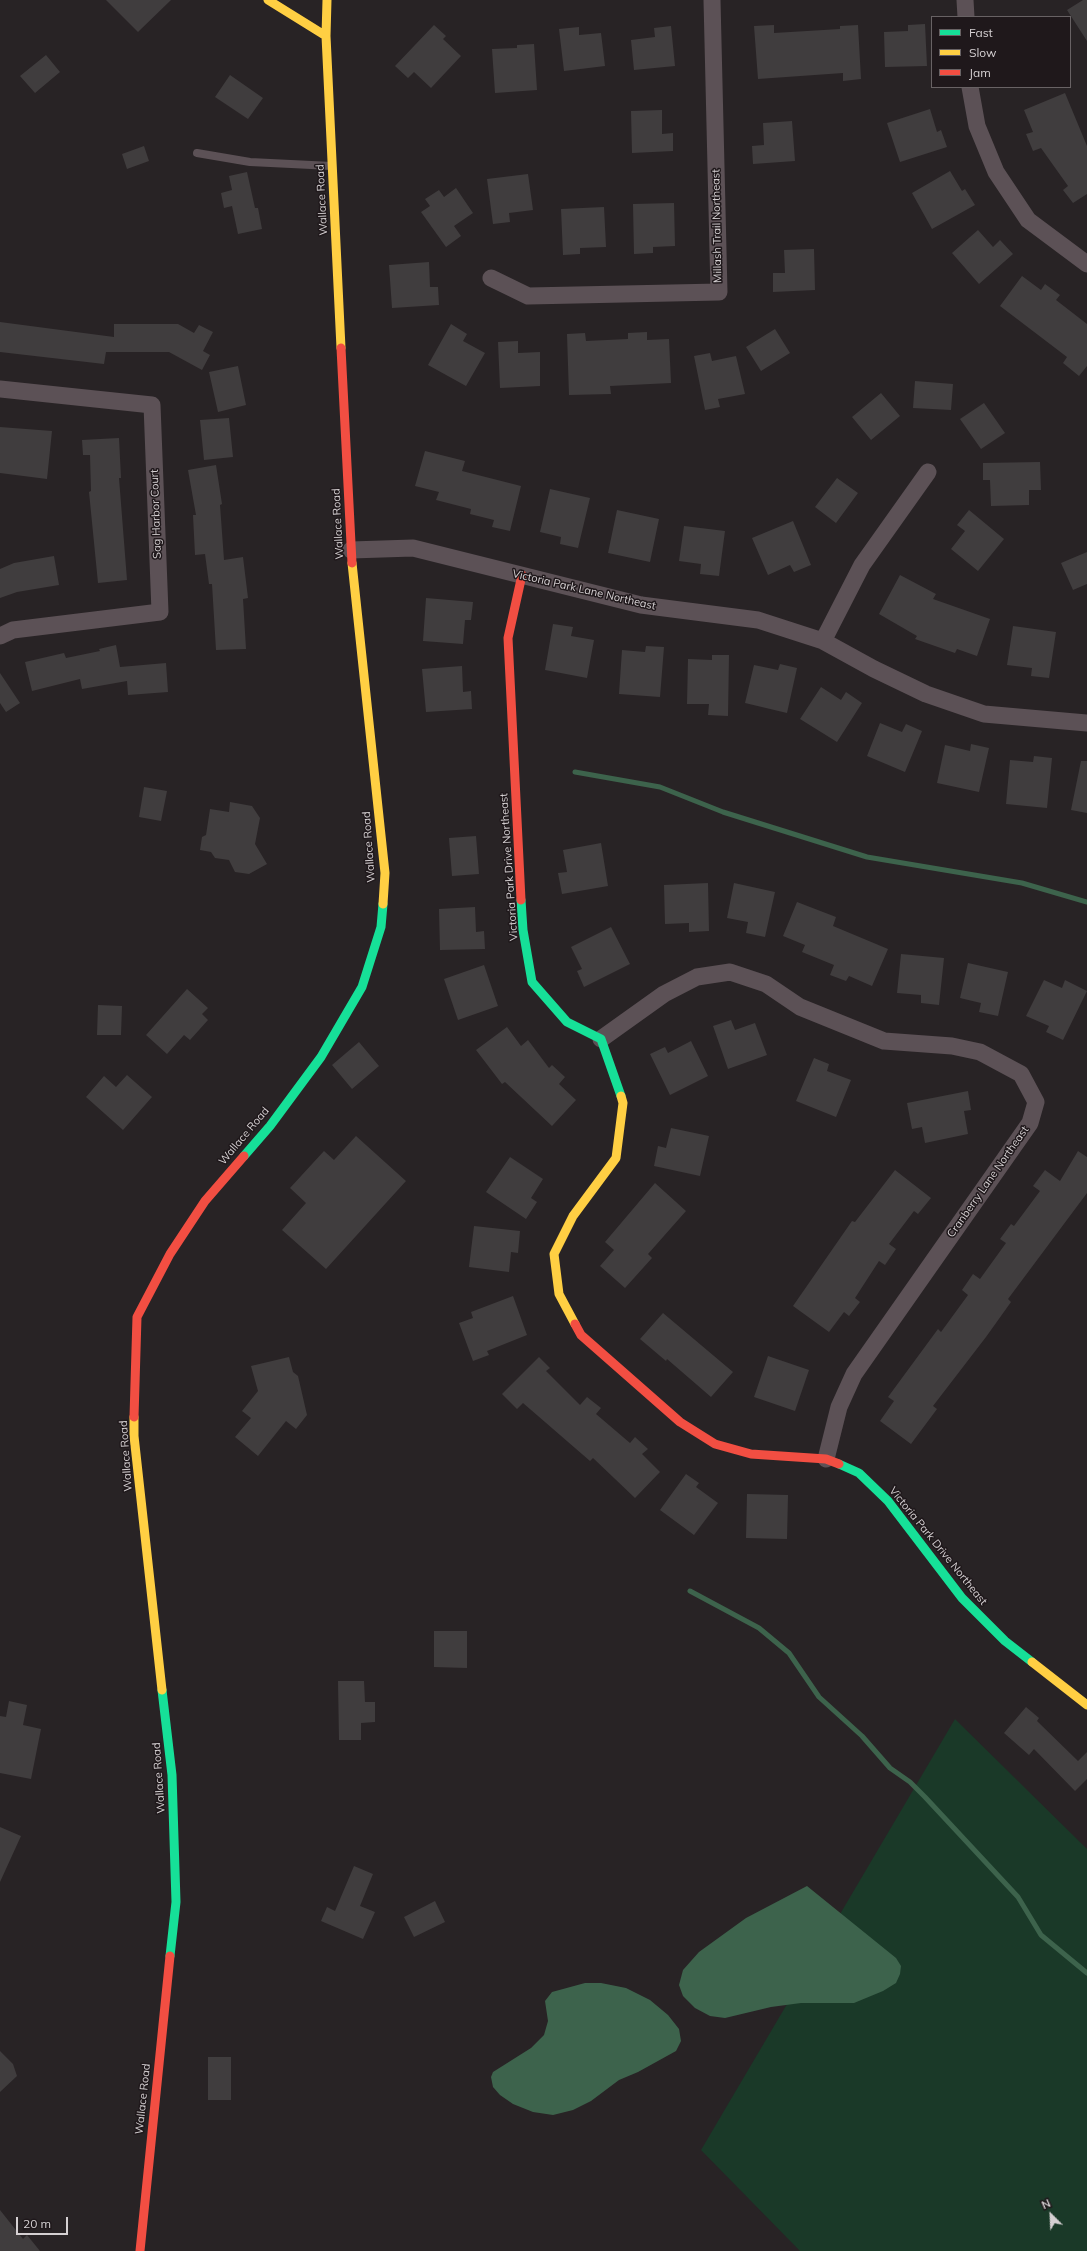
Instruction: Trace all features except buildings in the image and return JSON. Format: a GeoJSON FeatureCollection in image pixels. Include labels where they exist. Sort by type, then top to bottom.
{"type":"FeatureCollection","features":[{"type":"Feature","properties":{"kind":"street"},"geometry":{"type":"LineString","coordinates":[[268,0],[326,36]]}},
{"type":"Feature","properties":{"kind":"street","name":"Wallace Road"},"geometry":{"type":"LineString","coordinates":[[140,2251],[176,1902],[172,1775],[134,1436],[137,1317],[170,1254],[205,1201],[270,1126],[321,1057],[362,987],[381,927],[385,873],[351,550],[326,36],[328,0]]}},
{"type":"Feature","properties":{"kind":"street","name":"Millash Trail Northeast"},"geometry":{"type":"LineString","coordinates":[[491,278],[528,296],[719,292],[712,0]]}},
{"type":"Feature","properties":{"kind":"street"},"geometry":{"type":"LineString","coordinates":[[965,0],[966,16]]}},
{"type":"Feature","properties":{"kind":"street"},"geometry":{"type":"LineString","coordinates":[[970,88],[977,126],[996,172],[1028,220],[1087,264]]}},
{"type":"Feature","properties":{"kind":"street","name":"Sag Harbor Court"},"geometry":{"type":"LineString","coordinates":[[0,389],[152,405],[160,612],[13,630],[0,636]]}},
{"type":"Feature","properties":{"kind":"street"},"geometry":{"type":"LineString","coordinates":[[824,641],[862,566],[928,472]]}},
{"type":"Feature","properties":{"kind":"street","name":"Victoria Park Lane Northeast"},"geometry":{"type":"LineString","coordinates":[[351,550],[413,548],[641,605],[758,620],[824,641],[874,669],[926,694],[984,714],[1087,723]]}},
{"type":"Feature","properties":{"kind":"street","name":"Victoria Park Drive Northeast"},"geometry":{"type":"LineString","coordinates":[[522,576],[508,638],[523,930],[532,982],[567,1022],[601,1039],[623,1104],[616,1158],[573,1216],[554,1254],[559,1294],[581,1335],[680,1422],[715,1444],[751,1454],[826,1459],[859,1473],[883,1496],[962,1598],[1005,1641],[1087,1705]]}},
{"type":"Feature","properties":{"kind":"street","name":"Cranberry Lane Northeast"},"geometry":{"type":"LineString","coordinates":[[601,1039],[664,994],[697,977],[730,972],[766,984],[800,1008],[884,1042],[952,1046],[980,1052],[1021,1074],[1036,1102],[1030,1123],[854,1374],[839,1406],[826,1459]]}},
{"type":"Feature","properties":{"kind":"lane"},"geometry":{"type":"LineString","coordinates":[[197,153],[250,162],[333,166]]}},
{"type":"Feature","properties":{"kind":"shaded area"},"geometry":{"type":"Polygon","coordinates":[[[955,1719],[1087,1849],[1087,2251],[800,2251],[701,2150],[955,1719]]]}},
{"type":"Feature","properties":{"kind":"shaded area"},"geometry":{"type":"Polygon","coordinates":[[[807,1886],[896,1958],[901,1966],[900,1974],[896,1983],[883,1991],[854,2003],[801,2003],[771,2007],[725,2018],[710,2016],[695,2008],[683,1996],[679,1985],[683,1970],[699,1952],[746,1918],[807,1886]]]}},
{"type":"Feature","properties":{"kind":"shaded area"},"geometry":{"type":"Polygon","coordinates":[[[585,1983],[601,1983],[626,1988],[650,2000],[668,2015],[679,2029],[681,2041],[676,2051],[638,2072],[619,2080],[591,2101],[573,2110],[553,2115],[533,2112],[513,2104],[500,2095],[493,2087],[491,2077],[493,2072],[531,2048],[544,2035],[548,2021],[545,2001],[552,1992],[585,1983]]]}},
{"type":"Feature","properties":{"kind":"waterway"},"geometry":{"type":"LineString","coordinates":[[575,772],[660,787],[723,812],[867,857],[1022,883],[1087,902]]}},
{"type":"Feature","properties":{"kind":"waterway"},"geometry":{"type":"LineString","coordinates":[[690,1591],[759,1628],[789,1653],[819,1697],[862,1736],[890,1768],[910,1782],[925,1797],[1018,1897],[1041,1935],[1087,1973]]}},
{"type":"Feature","properties":{"kind":"traffic: fast"},"geometry":{"type":"LineString","coordinates":[[521,900],[523,930],[532,982],[567,1022],[601,1039],[621,1096]]}},
{"type":"Feature","properties":{"kind":"traffic: fast"},"geometry":{"type":"LineString","coordinates":[[244,1156],[270,1126],[321,1057],[362,987],[381,927],[383,904]]}},
{"type":"Feature","properties":{"kind":"traffic: fast"},"geometry":{"type":"LineString","coordinates":[[839,1464],[859,1473],[888,1501],[962,1598],[1005,1641],[1032,1662]]}},
{"type":"Feature","properties":{"kind":"traffic: fast"},"geometry":{"type":"LineString","coordinates":[[162,1690],[172,1775],[176,1902],[170,1956]]}},
{"type":"Feature","properties":{"kind":"traffic: slow"},"geometry":{"type":"LineString","coordinates":[[268,0],[326,36]]}},
{"type":"Feature","properties":{"kind":"traffic: slow"},"geometry":{"type":"LineString","coordinates":[[327,0],[326,36],[341,348]]}},
{"type":"Feature","properties":{"kind":"traffic: slow"},"geometry":{"type":"LineString","coordinates":[[352,563],[385,873],[383,904]]}},
{"type":"Feature","properties":{"kind":"traffic: slow"},"geometry":{"type":"LineString","coordinates":[[575,1324],[559,1294],[554,1254],[573,1216],[616,1158],[623,1103],[621,1096]]}},
{"type":"Feature","properties":{"kind":"traffic: slow"},"geometry":{"type":"LineString","coordinates":[[134,1417],[134,1436],[162,1690]]}},
{"type":"Feature","properties":{"kind":"traffic: slow"},"geometry":{"type":"LineString","coordinates":[[1032,1662],[1087,1705]]}},
{"type":"Feature","properties":{"kind":"traffic: jam"},"geometry":{"type":"LineString","coordinates":[[341,348],[352,563]]}},
{"type":"Feature","properties":{"kind":"traffic: jam"},"geometry":{"type":"LineString","coordinates":[[521,900],[508,638],[522,575]]}},
{"type":"Feature","properties":{"kind":"traffic: jam"},"geometry":{"type":"LineString","coordinates":[[134,1417],[137,1317],[170,1254],[205,1201],[244,1156]]}},
{"type":"Feature","properties":{"kind":"traffic: jam"},"geometry":{"type":"LineString","coordinates":[[575,1324],[581,1335],[680,1422],[715,1444],[751,1454],[826,1459],[839,1464]]}},
{"type":"Feature","properties":{"kind":"traffic: jam"},"geometry":{"type":"LineString","coordinates":[[140,2251],[170,1956]]}}]}
